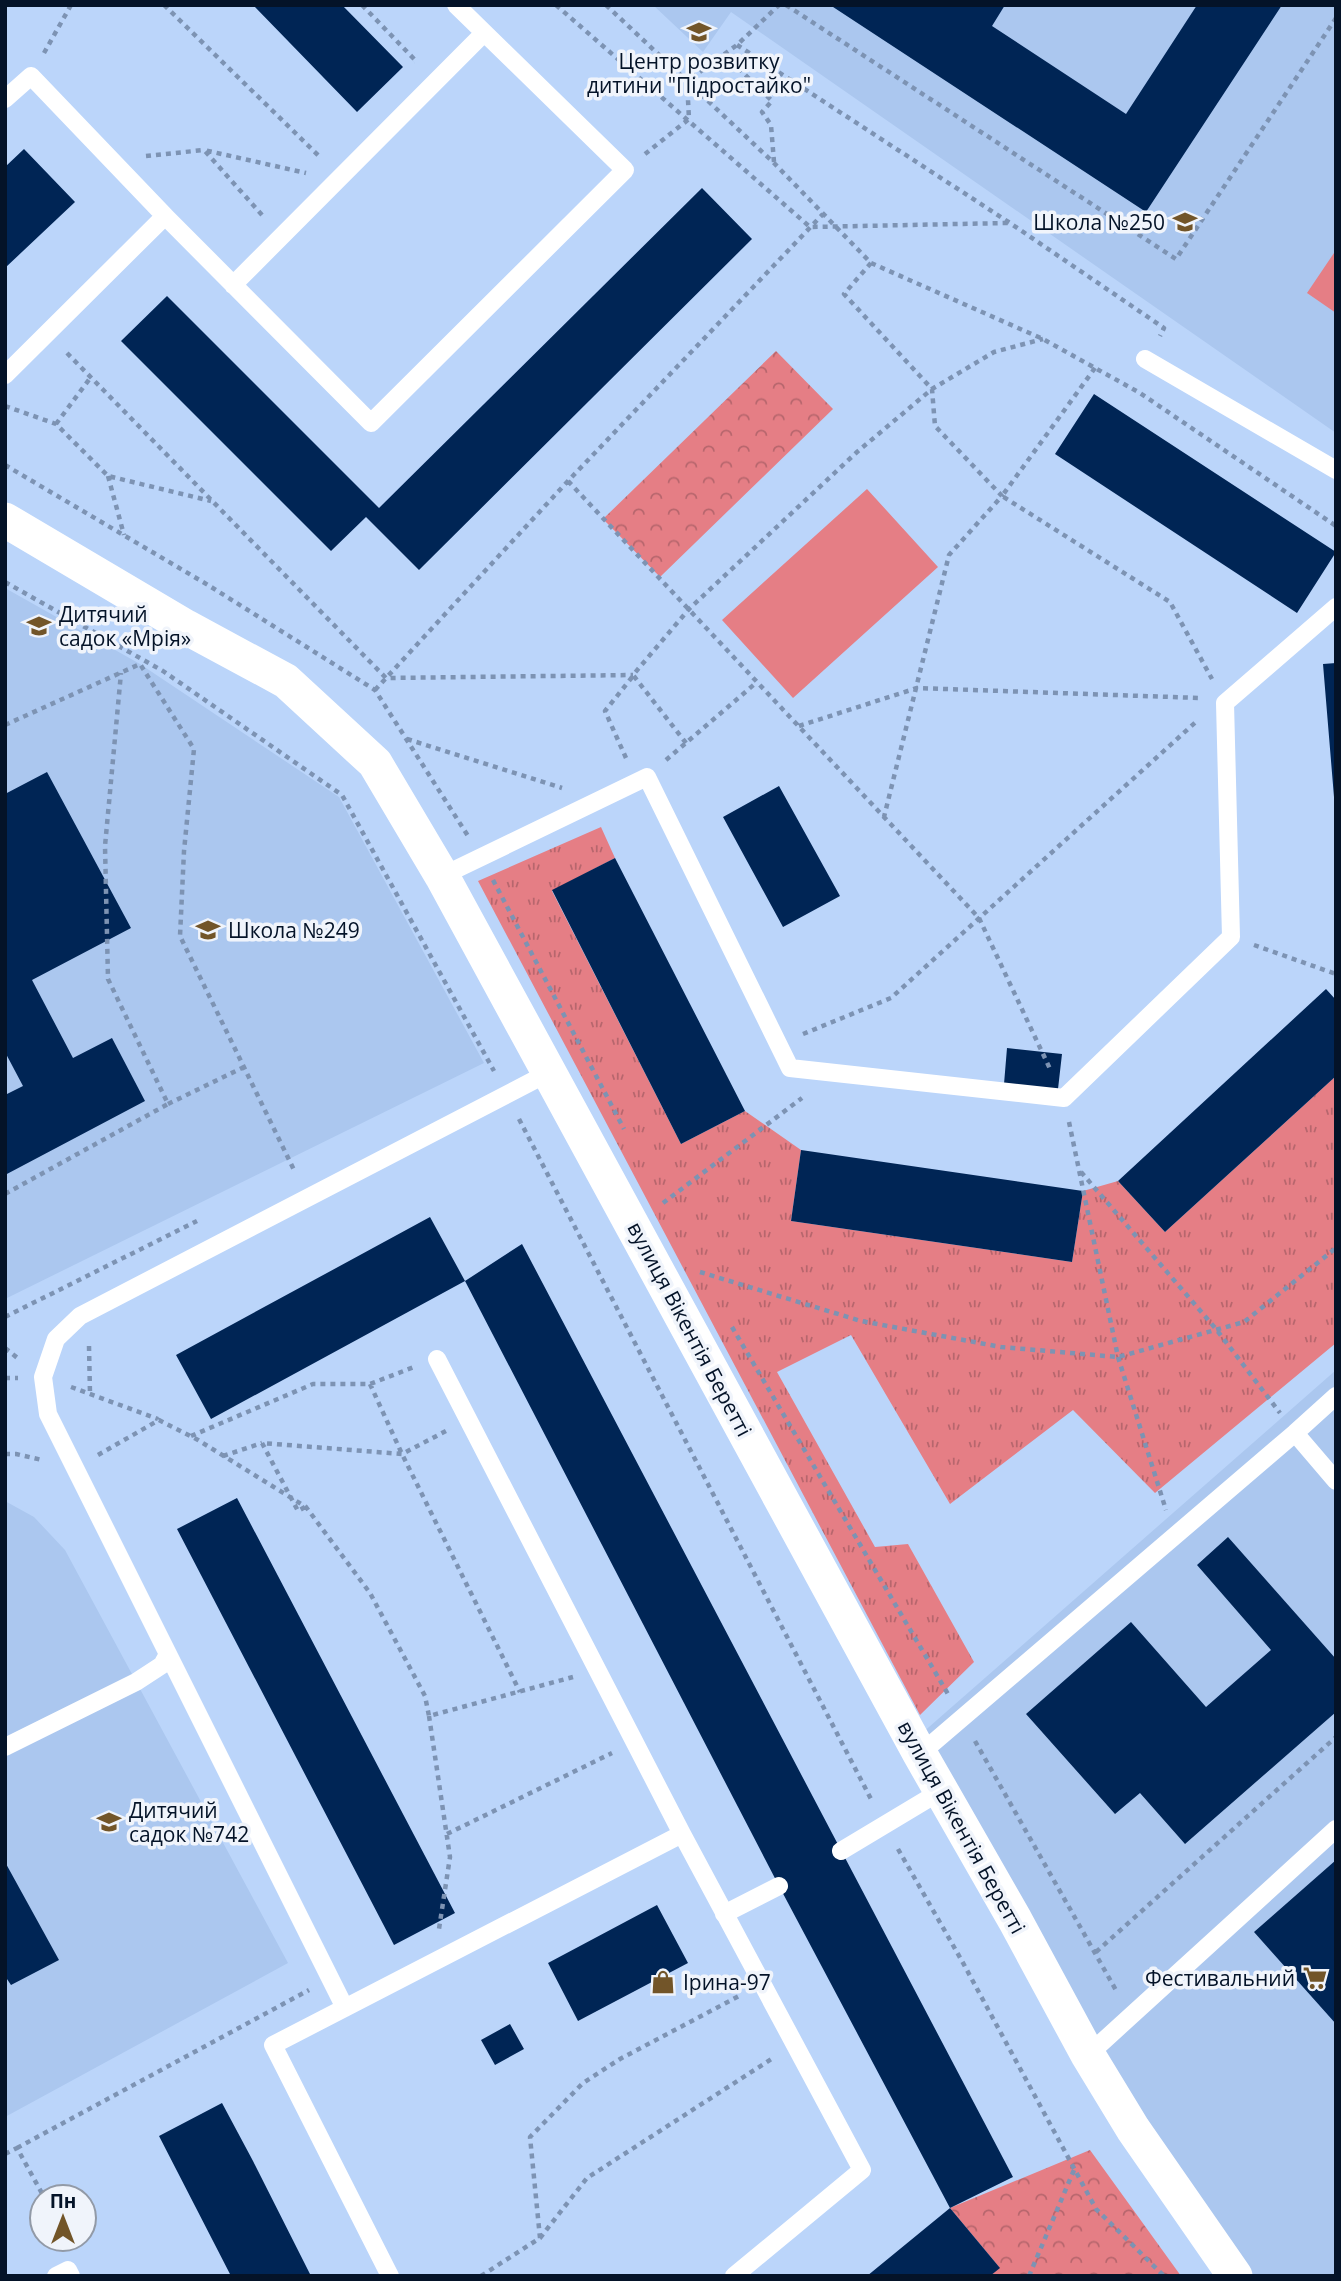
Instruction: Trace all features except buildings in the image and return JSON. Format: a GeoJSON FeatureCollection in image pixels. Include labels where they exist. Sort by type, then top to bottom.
{"type":"FeatureCollection","features":[{"type":"Feature","properties":{"kind":"street","name":"вулиця Вікентія Беретті"},"geometry":{"type":"LineString","coordinates":[[5,520],[186,627],[286,681],[375,763],[442,876],[920,1754],[1088,2054],[1133,2129],[1234,2276]]}},
{"type":"Feature","properties":{"kind":"lane"},"geometry":{"type":"LineString","coordinates":[[5,99],[31,76],[165,216],[371,423],[625,170],[456,5]]}},
{"type":"Feature","properties":{"kind":"lane"},"geometry":{"type":"LineString","coordinates":[[233,285],[484,33]]}},
{"type":"Feature","properties":{"kind":"lane"},"geometry":{"type":"LineString","coordinates":[[5,375],[165,216]]}},
{"type":"Feature","properties":{"kind":"lane"},"geometry":{"type":"LineString","coordinates":[[1145,359],[1336,470]]}},
{"type":"Feature","properties":{"kind":"lane"},"geometry":{"type":"LineString","coordinates":[[442,876],[641,779],[790,1068],[1064,1098],[1231,937],[1225,703],[1336,607]]}},
{"type":"Feature","properties":{"kind":"lane"},"geometry":{"type":"LineString","coordinates":[[345,2008],[48,1414],[43,1377],[56,1339],[88,1311],[550,1072]]}},
{"type":"Feature","properties":{"kind":"lane"},"geometry":{"type":"LineString","coordinates":[[437,1359],[682,1834],[862,2170],[734,2276]]}},
{"type":"Feature","properties":{"kind":"lane"},"geometry":{"type":"LineString","coordinates":[[920,1754],[1336,1396]]}},
{"type":"Feature","properties":{"kind":"lane"},"geometry":{"type":"LineString","coordinates":[[1295,1433],[1336,1481]]}},
{"type":"Feature","properties":{"kind":"lane"},"geometry":{"type":"LineString","coordinates":[[5,1747],[136,1682],[162,1665],[169,1654]]}},
{"type":"Feature","properties":{"kind":"lane"},"geometry":{"type":"LineString","coordinates":[[841,1851],[941,1791]]}},
{"type":"Feature","properties":{"kind":"lane"},"geometry":{"type":"LineString","coordinates":[[1088,2054],[1336,1829]]}},
{"type":"Feature","properties":{"kind":"lane"},"geometry":{"type":"LineString","coordinates":[[390,2276],[273,2046],[682,1834]]}},
{"type":"Feature","properties":{"kind":"lane"},"geometry":{"type":"LineString","coordinates":[[724,1914],[779,1886]]}},
{"type":"Feature","properties":{"kind":"lane"},"geometry":{"type":"LineString","coordinates":[[57,2276],[68,2270],[71,2276]]}},
{"type":"Feature","properties":{"kind":"path"},"geometry":{"type":"LineString","coordinates":[[31,76],[71,5]]}},
{"type":"Feature","properties":{"kind":"path"},"geometry":{"type":"LineString","coordinates":[[163,5],[322,159]]}},
{"type":"Feature","properties":{"kind":"path"},"geometry":{"type":"LineString","coordinates":[[362,5],[416,61],[407,71]]}},
{"type":"Feature","properties":{"kind":"path"},"geometry":{"type":"LineString","coordinates":[[556,5],[690,119],[810,227],[1010,223]]}},
{"type":"Feature","properties":{"kind":"path"},"geometry":{"type":"LineString","coordinates":[[606,5],[774,163],[871,263],[1043,339],[1140,393],[1336,526]]}},
{"type":"Feature","properties":{"kind":"path"},"geometry":{"type":"LineString","coordinates":[[687,81],[737,45],[779,5]]}},
{"type":"Feature","properties":{"kind":"path"},"geometry":{"type":"LineString","coordinates":[[786,5],[1176,259],[1336,18]]}},
{"type":"Feature","properties":{"kind":"path"},"geometry":{"type":"LineString","coordinates":[[737,45],[1010,223],[1164,328],[1145,359]]}},
{"type":"Feature","properties":{"kind":"path"},"geometry":{"type":"LineString","coordinates":[[724,54],[772,101],[762,112],[771,125],[774,163]]}},
{"type":"Feature","properties":{"kind":"path"},"geometry":{"type":"LineString","coordinates":[[687,81],[690,119]]}},
{"type":"Feature","properties":{"kind":"path"},"geometry":{"type":"LineString","coordinates":[[625,170],[690,119]]}},
{"type":"Feature","properties":{"kind":"path"},"geometry":{"type":"LineString","coordinates":[[297,181],[331,149]]}},
{"type":"Feature","properties":{"kind":"path"},"geometry":{"type":"LineString","coordinates":[[110,159],[204,150],[306,173]]}},
{"type":"Feature","properties":{"kind":"path"},"geometry":{"type":"LineString","coordinates":[[204,150],[262,215]]}},
{"type":"Feature","properties":{"kind":"path"},"geometry":{"type":"LineString","coordinates":[[254,223],[271,206]]}},
{"type":"Feature","properties":{"kind":"path"},"geometry":{"type":"LineString","coordinates":[[375,690],[568,481],[823,213]]}},
{"type":"Feature","properties":{"kind":"path"},"geometry":{"type":"LineString","coordinates":[[871,263],[844,295],[932,389],[935,426],[1002,496],[1170,602],[1215,687]]}},
{"type":"Feature","properties":{"kind":"path"},"geometry":{"type":"LineString","coordinates":[[47,333],[386,678],[633,675]]}},
{"type":"Feature","properties":{"kind":"path"},"geometry":{"type":"LineString","coordinates":[[757,682],[641,779],[605,711],[689,609],[857,452],[932,389],[994,352],[1043,339]]}},
{"type":"Feature","properties":{"kind":"path"},"geometry":{"type":"LineString","coordinates":[[884,817],[949,555],[1002,496],[1095,368]]}},
{"type":"Feature","properties":{"kind":"path"},"geometry":{"type":"LineString","coordinates":[[56,424],[91,377]]}},
{"type":"Feature","properties":{"kind":"path"},"geometry":{"type":"LineString","coordinates":[[5,406],[56,424],[108,477],[124,535]]}},
{"type":"Feature","properties":{"kind":"path"},"geometry":{"type":"LineString","coordinates":[[108,477],[212,501]]}},
{"type":"Feature","properties":{"kind":"path"},"geometry":{"type":"LineString","coordinates":[[568,481],[979,918],[1064,1098],[1118,1356],[1175,1536]]}},
{"type":"Feature","properties":{"kind":"path"},"geometry":{"type":"LineString","coordinates":[[5,582],[163,671],[342,795],[506,1094],[883,1824],[962,1961],[1096,2209],[1164,2276]]}},
{"type":"Feature","properties":{"kind":"path"},"geometry":{"type":"LineString","coordinates":[[5,725],[140,664],[194,749],[184,851],[180,936],[295,1172]]}},
{"type":"Feature","properties":{"kind":"path"},"geometry":{"type":"LineString","coordinates":[[121,672],[104,846],[108,979],[168,1104]]}},
{"type":"Feature","properties":{"kind":"path"},"geometry":{"type":"LineString","coordinates":[[633,675],[686,743]]}},
{"type":"Feature","properties":{"kind":"path"},"geometry":{"type":"LineString","coordinates":[[799,726],[916,688],[1208,698]]}},
{"type":"Feature","properties":{"kind":"path"},"geometry":{"type":"LineString","coordinates":[[778,1044],[891,999],[1202,717]]}},
{"type":"Feature","properties":{"kind":"path"},"geometry":{"type":"LineString","coordinates":[[406,739],[599,800]]}},
{"type":"Feature","properties":{"kind":"path"},"geometry":{"type":"LineString","coordinates":[[1231,937],[1335,974]]}},
{"type":"Feature","properties":{"kind":"path"},"geometry":{"type":"LineString","coordinates":[[5,1194],[168,1104],[244,1067]]}},
{"type":"Feature","properties":{"kind":"path"},"geometry":{"type":"LineString","coordinates":[[663,1203],[835,1073]]}},
{"type":"Feature","properties":{"kind":"path"},"geometry":{"type":"LineString","coordinates":[[1079,1169],[1216,1329],[1295,1433]]}},
{"type":"Feature","properties":{"kind":"path"},"geometry":{"type":"LineString","coordinates":[[700,1272],[861,1321],[1001,1347],[1118,1356],[1244,1322],[1336,1248]]}},
{"type":"Feature","properties":{"kind":"path"},"geometry":{"type":"LineString","coordinates":[[88,1311],[90,1394]]}},
{"type":"Feature","properties":{"kind":"path"},"geometry":{"type":"LineString","coordinates":[[191,1436],[313,1384],[370,1384],[437,1359]]}},
{"type":"Feature","properties":{"kind":"path"},"geometry":{"type":"LineString","coordinates":[[43,1377],[159,1420],[191,1436],[306,1507],[370,1593],[425,1696],[428,1709],[450,1857],[434,1962]]}},
{"type":"Feature","properties":{"kind":"path"},"geometry":{"type":"LineString","coordinates":[[370,1384],[520,1692]]}},
{"type":"Feature","properties":{"kind":"path"},"geometry":{"type":"LineString","coordinates":[[223,1456],[262,1443],[402,1454],[468,1419]]}},
{"type":"Feature","properties":{"kind":"path"},"geometry":{"type":"LineString","coordinates":[[75,1469],[159,1420]]}},
{"type":"Feature","properties":{"kind":"path"},"geometry":{"type":"LineString","coordinates":[[262,1443],[298,1511],[306,1507]]}},
{"type":"Feature","properties":{"kind":"path"},"geometry":{"type":"LineString","coordinates":[[428,1709],[429,1716],[597,1670]]}},
{"type":"Feature","properties":{"kind":"path"},"geometry":{"type":"LineString","coordinates":[[1096,1952],[1336,1737]]}},
{"type":"Feature","properties":{"kind":"path"},"geometry":{"type":"LineString","coordinates":[[447,1834],[635,1742]]}},
{"type":"Feature","properties":{"kind":"path"},"geometry":{"type":"LineString","coordinates":[[5,2154],[331,1978]]}},
{"type":"Feature","properties":{"kind":"path"},"geometry":{"type":"LineString","coordinates":[[540,2238],[530,2137],[583,2083],[620,2059],[762,1984]]}},
{"type":"Feature","properties":{"kind":"path"},"geometry":{"type":"LineString","coordinates":[[481,2276],[540,2238],[587,2178],[794,2044]]}},
{"type":"Feature","properties":{"kind":"path"},"geometry":{"type":"LineString","coordinates":[[17,2148],[36,2183]]}},
{"type":"Feature","properties":{"kind":"path"},"geometry":{"type":"LineString","coordinates":[[1030,2276],[1074,2169]]}},
{"type":"Feature","properties":{"kind":"shaded area","name":"Школа №250"},"geometry":{"type":"Polygon","coordinates":[[[653,5],[1336,5],[1336,433],[731,12],[703,52],[653,5]]]}},
{"type":"Feature","properties":{"kind":"shaded area","name":"Школа №249"},"geometry":{"type":"Polygon","coordinates":[[[5,588],[140,664],[339,797],[484,1063],[5,1299],[5,588]]]}},
{"type":"Feature","properties":{"kind":"shaded area"},"geometry":{"type":"Polygon","coordinates":[[[1336,1370],[1336,2276],[1251,2276],[1137,2118],[921,1734],[1336,1370]]]}},
{"type":"Feature","properties":{"kind":"shaded area","name":"Дитячий садок №742"},"geometry":{"type":"Polygon","coordinates":[[[5,1501],[34,1517],[65,1550],[288,1963],[5,2117],[5,1501]]]}},
{"type":"Feature","properties":{"kind":"green space"},"geometry":{"type":"Polygon","coordinates":[[[1336,250],[1336,313],[1307,293],[1336,250]]]}},
{"type":"Feature","properties":{"kind":"green space"},"geometry":{"type":"Polygon","coordinates":[[[776,351],[833,409],[660,577],[603,519],[776,351]]]}},
{"type":"Feature","properties":{"kind":"green space"},"geometry":{"type":"Polygon","coordinates":[[[867,489],[938,567],[793,698],[722,620],[867,489]]]}},
{"type":"Feature","properties":{"kind":"green space"},"geometry":{"type":"Polygon","coordinates":[[[601,827],[615,858],[552,891],[681,1144],[745,1111],[801,1150],[791,1221],[1072,1262],[1083,1191],[1118,1181],[1165,1232],[1336,1076],[1336,1343],[1155,1493],[1073,1410],[950,1504],[851,1335],[777,1372],[875,1547],[908,1544],[974,1662],[920,1715],[478,881],[601,827]]]}},
{"type":"Feature","properties":{"kind":"green space"},"geometry":{"type":"Polygon","coordinates":[[[1090,2150],[1181,2276],[990,2276],[999,2267],[950,2208],[1090,2150]]]}},
{"type":"Feature","properties":{"kind":"place","name":"Центр розвитку дитини \"Підростайко\""},"geometry":{"type":"Point","coordinates":[699,32]}},
{"type":"Feature","properties":{"kind":"place","name":"Школа №250"},"geometry":{"type":"Point","coordinates":[1185,222]}},
{"type":"Feature","properties":{"kind":"place","name":"Дитячий садок «Мрія»"},"geometry":{"type":"Point","coordinates":[39,626]}},
{"type":"Feature","properties":{"kind":"place","name":"Школа №249"},"geometry":{"type":"Point","coordinates":[208,930]}},
{"type":"Feature","properties":{"kind":"place","name":"Дитячий садок №742"},"geometry":{"type":"Point","coordinates":[109,1822]}},
{"type":"Feature","properties":{"kind":"place","name":"Фестивальний"},"geometry":{"type":"Point","coordinates":[1315,1978]}},
{"type":"Feature","properties":{"kind":"place","name":"Ірина-97"},"geometry":{"type":"Point","coordinates":[663,1982]}}]}
